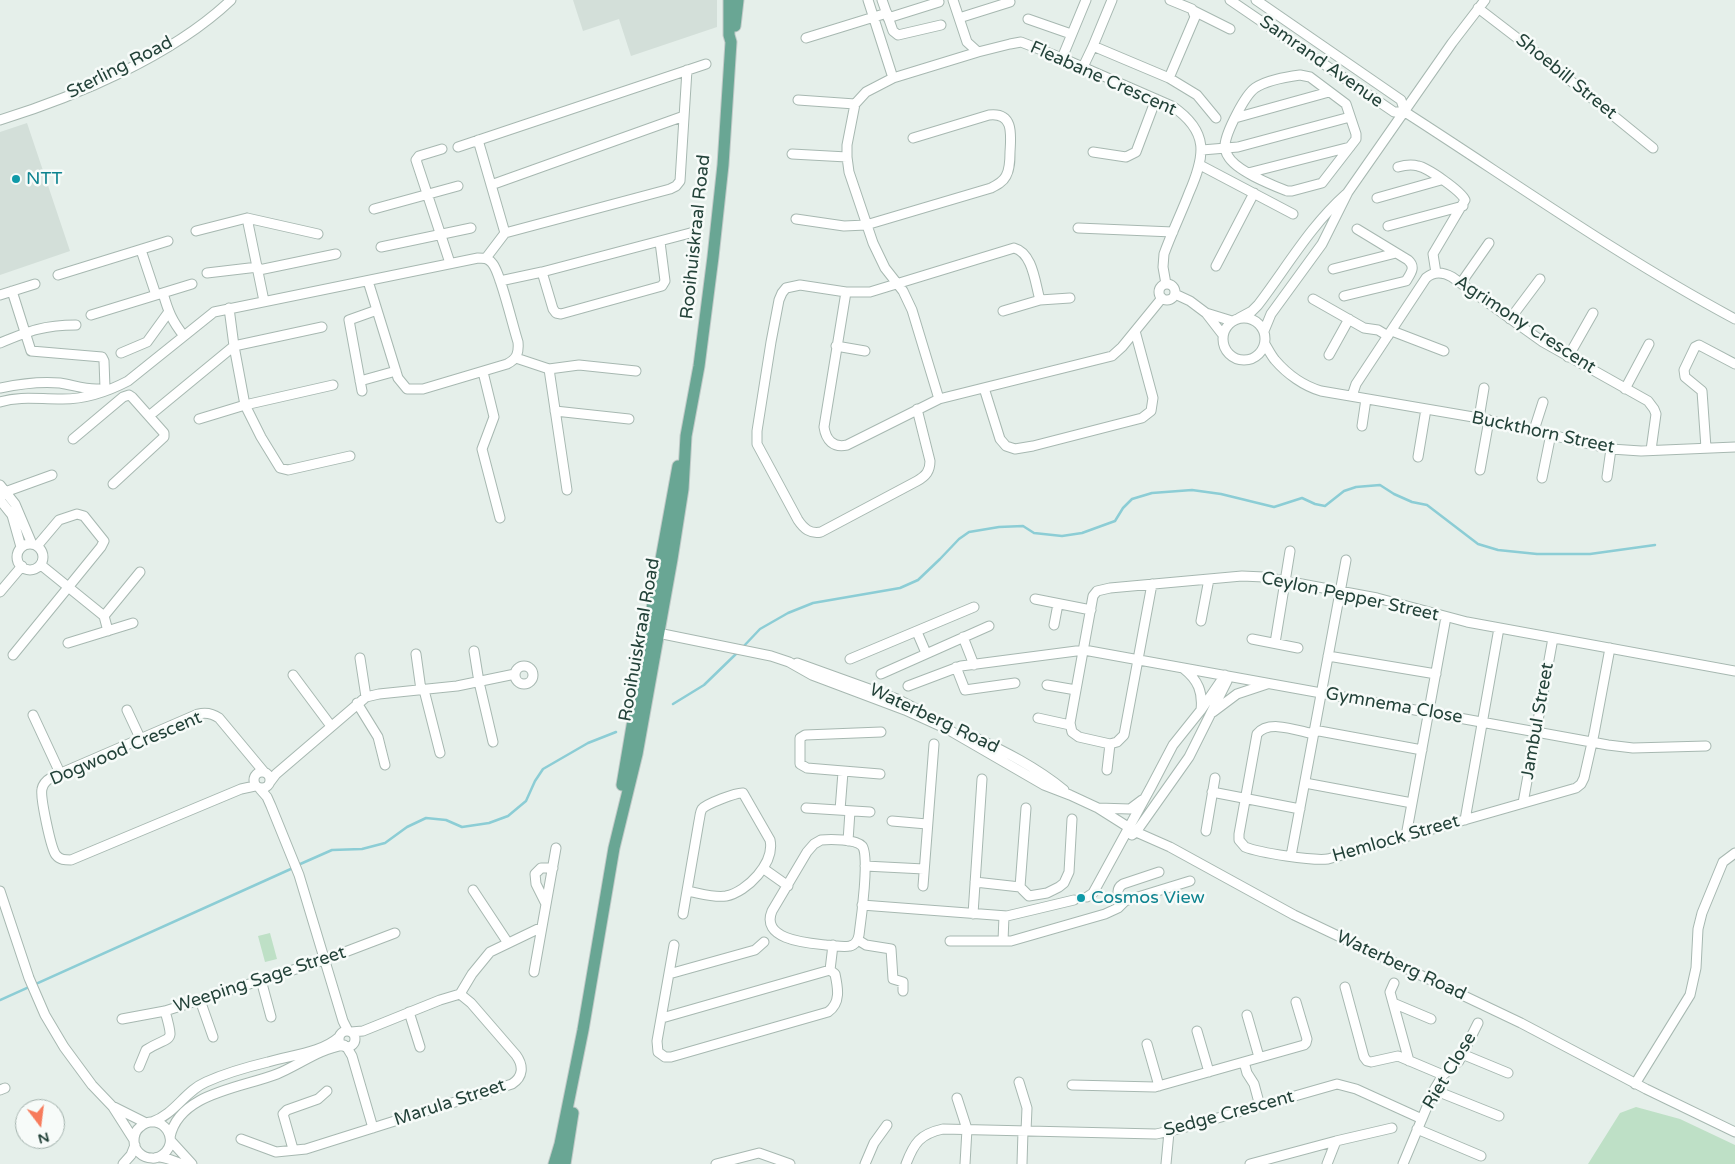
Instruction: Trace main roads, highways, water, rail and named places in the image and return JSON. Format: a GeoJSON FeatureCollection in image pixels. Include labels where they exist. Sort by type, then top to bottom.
{"type":"FeatureCollection","features":[{"type":"Feature","properties":{"kind":"main road","name":"Rooihuiskraal Road"},"geometry":{"type":"LineString","coordinates":[[614,848],[616,820],[648,632],[700,357],[723,165],[731,42],[729,35],[729,0]]}},
{"type":"Feature","properties":{"kind":"main road","name":"Rooihuiskraal Road"},"geometry":{"type":"LineString","coordinates":[[731,42],[734,36],[738,0]]}},
{"type":"Feature","properties":{"kind":"main road","name":"Rooihuiskraal Road"},"geometry":{"type":"LineString","coordinates":[[554,1164],[560,1144],[583,1030],[614,848],[637,754],[660,634],[683,490],[686,436]]}},
{"type":"Feature","properties":{"kind":"main road","name":"Rooihuiskraal Road"},"geometry":{"type":"LineString","coordinates":[[565,1164],[584,1041],[583,1030]]}},
{"type":"Feature","properties":{"kind":"waterway"},"geometry":{"type":"LineString","coordinates":[[742,648],[760,629],[788,613],[813,603],[900,588],[918,580],[959,539],[969,532],[999,527],[1023,526],[1034,533],[1062,536],[1082,533],[1115,521],[1123,508],[1132,499],[1152,493],[1192,490],[1221,494],[1274,507],[1302,498],[1325,506],[1344,491],[1356,487],[1380,485],[1412,502],[1427,505],[1478,544],[1498,550],[1537,554],[1590,554],[1655,545]]}},
{"type":"Feature","properties":{"kind":"waterway"},"geometry":{"type":"LineString","coordinates":[[673,704],[704,685],[738,652]]}},
{"type":"Feature","properties":{"kind":"waterway"},"geometry":{"type":"LineString","coordinates":[[298,865],[332,850],[362,849],[385,843],[407,827],[426,818],[446,820],[462,827],[489,823],[508,816],[526,801],[543,769],[588,743],[616,732]]}},
{"type":"Feature","properties":{"kind":"waterway"},"geometry":{"type":"LineString","coordinates":[[0,1000],[293,868]]}},
{"type":"Feature","properties":{"kind":"place","name":"NTT"},"geometry":{"type":"Point","coordinates":[16,179]}},
{"type":"Feature","properties":{"kind":"place","name":"Cosmos View"},"geometry":{"type":"Point","coordinates":[1081,898]}}]}
